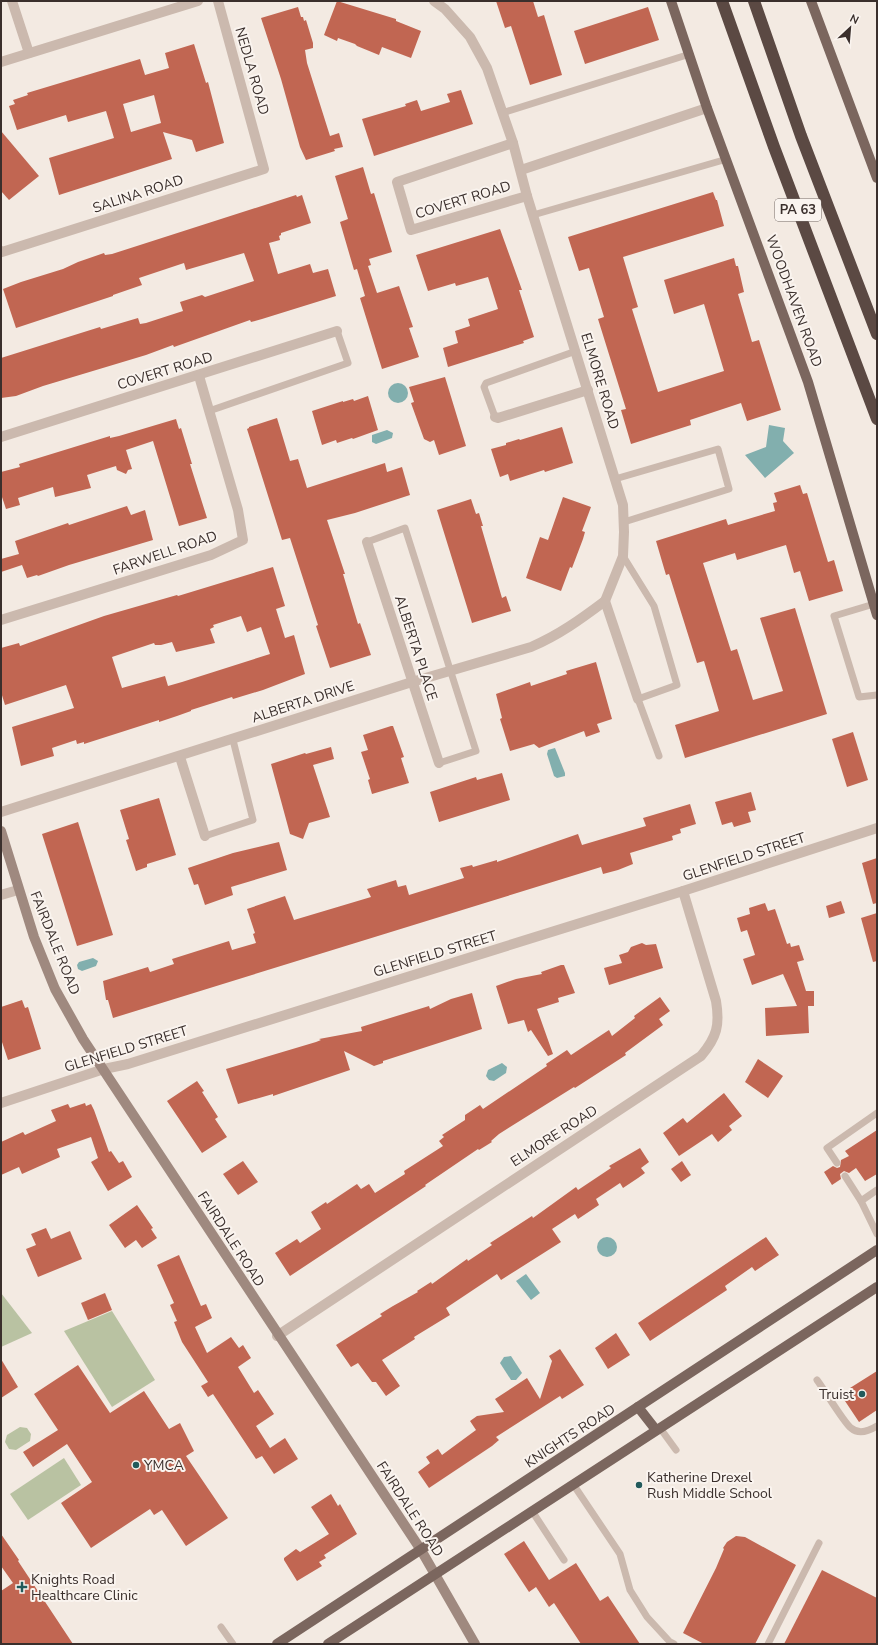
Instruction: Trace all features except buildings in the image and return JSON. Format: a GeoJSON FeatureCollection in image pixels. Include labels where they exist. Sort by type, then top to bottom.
{"type":"FeatureCollection","features":[{"type":"Feature","properties":{"kind":"highway","name":"PA 63"},"geometry":{"type":"LineString","coordinates":[[722,1],[774,147],[877,419]]}},
{"type":"Feature","properties":{"kind":"highway","name":"PA 63"},"geometry":{"type":"LineString","coordinates":[[754,1],[801,136],[877,334]]}},
{"type":"Feature","properties":{"kind":"main road","name":"WOODHAVEN ROAD"},"geometry":{"type":"LineString","coordinates":[[671,1],[707,108],[727,159],[810,389],[877,615]]}},
{"type":"Feature","properties":{"kind":"main road"},"geometry":{"type":"LineString","coordinates":[[811,1],[877,178]]}},
{"type":"Feature","properties":{"kind":"main road","name":"KNIGHTS ROAD"},"geometry":{"type":"LineString","coordinates":[[277,1644],[877,1250]]}},
{"type":"Feature","properties":{"kind":"main road"},"geometry":{"type":"LineString","coordinates":[[328,1644],[877,1287]]}},
{"type":"Feature","properties":{"kind":"main road"},"geometry":{"type":"LineString","coordinates":[[638,1408],[658,1429]]}},
{"type":"Feature","properties":{"kind":"street"},"geometry":{"type":"LineString","coordinates":[[12,1],[29,53]]}},
{"type":"Feature","properties":{"kind":"street"},"geometry":{"type":"LineString","coordinates":[[1,62],[198,1]]}},
{"type":"Feature","properties":{"kind":"street","name":"NEDLA ROAD"},"geometry":{"type":"LineString","coordinates":[[218,1],[259,149]]}},
{"type":"Feature","properties":{"kind":"street","name":"ELMORE ROAD"},"geometry":{"type":"LineString","coordinates":[[434,1],[445,9],[470,38],[487,68],[513,143],[527,196],[623,506],[623,556],[605,601]]}},
{"type":"Feature","properties":{"kind":"street","name":"COVERT ROAD"},"geometry":{"type":"LineString","coordinates":[[520,170],[707,108]]}},
{"type":"Feature","properties":{"kind":"street","name":"COVERT ROAD"},"geometry":{"type":"LineString","coordinates":[[513,143],[397,182],[411,230],[527,196]]}},
{"type":"Feature","properties":{"kind":"street","name":"SALINA ROAD"},"geometry":{"type":"LineString","coordinates":[[1,251],[2,252],[264,169],[259,149]]}},
{"type":"Feature","properties":{"kind":"street","name":"COVERT ROAD"},"geometry":{"type":"LineString","coordinates":[[1,437],[337,332]]}},
{"type":"Feature","properties":{"kind":"street","name":"FARWELL ROAD"},"geometry":{"type":"LineString","coordinates":[[1,620],[212,554],[243,540],[238,510],[199,376]]}},
{"type":"Feature","properties":{"kind":"street"},"geometry":{"type":"LineString","coordinates":[[495,417],[498,418],[588,390]]}},
{"type":"Feature","properties":{"kind":"street","name":"ALBERTA PLACE"},"geometry":{"type":"LineString","coordinates":[[367,542],[439,763]]}},
{"type":"Feature","properties":{"kind":"street"},"geometry":{"type":"LineString","coordinates":[[605,601],[638,699]]}},
{"type":"Feature","properties":{"kind":"street","name":"ALBERTA DRIVE"},"geometry":{"type":"LineString","coordinates":[[1,812],[180,757],[412,682],[531,647],[550,639],[572,626],[605,601]]}},
{"type":"Feature","properties":{"kind":"street"},"geometry":{"type":"LineString","coordinates":[[180,757],[205,836]]}},
{"type":"Feature","properties":{"kind":"street","name":"GLENFIELD STREET"},"geometry":{"type":"LineString","coordinates":[[1,1103],[104,1069],[135,1061],[683,892],[877,828]]}},
{"type":"Feature","properties":{"kind":"street","name":"FAIRDALE ROAD"},"geometry":{"type":"LineString","coordinates":[[1,831],[18,890],[34,937],[55,989],[82,1039],[104,1069],[277,1336],[421,1550],[475,1644]]}},
{"type":"Feature","properties":{"kind":"street"},"geometry":{"type":"LineString","coordinates":[[1,895],[18,890]]}},
{"type":"Feature","properties":{"kind":"street","name":"ELMORE ROAD"},"geometry":{"type":"LineString","coordinates":[[277,1336],[701,1056],[711,1044],[719,1018],[716,1001],[683,892]]}},
{"type":"Feature","properties":{"kind":"lane"},"geometry":{"type":"LineString","coordinates":[[502,113],[690,54]]}},
{"type":"Feature","properties":{"kind":"lane"},"geometry":{"type":"LineString","coordinates":[[533,215],[727,159]]}},
{"type":"Feature","properties":{"kind":"lane"},"geometry":{"type":"LineString","coordinates":[[209,411],[348,363],[337,332]]}},
{"type":"Feature","properties":{"kind":"lane"},"geometry":{"type":"LineString","coordinates":[[495,417],[484,387],[486,383],[576,351]]}},
{"type":"Feature","properties":{"kind":"lane"},"geometry":{"type":"LineString","coordinates":[[615,479],[718,449],[729,489],[624,522]]}},
{"type":"Feature","properties":{"kind":"lane"},"geometry":{"type":"LineString","coordinates":[[367,542],[405,528],[452,670],[476,751],[439,763]]}},
{"type":"Feature","properties":{"kind":"lane"},"geometry":{"type":"LineString","coordinates":[[623,556],[654,606],[677,685],[638,699],[659,756]]}},
{"type":"Feature","properties":{"kind":"lane"},"geometry":{"type":"LineString","coordinates":[[874,604],[834,616],[859,697],[877,695]]}},
{"type":"Feature","properties":{"kind":"lane"},"geometry":{"type":"LineString","coordinates":[[205,836],[253,820],[233,740]]}},
{"type":"Feature","properties":{"kind":"lane"},"geometry":{"type":"LineString","coordinates":[[837,1163],[827,1148],[877,1113]]}},
{"type":"Feature","properties":{"kind":"lane"},"geometry":{"type":"LineString","coordinates":[[845,1176],[861,1201],[877,1234]]}},
{"type":"Feature","properties":{"kind":"lane"},"geometry":{"type":"LineString","coordinates":[[861,1201],[877,1190]]}},
{"type":"Feature","properties":{"kind":"lane"},"geometry":{"type":"LineString","coordinates":[[817,1380],[850,1428],[859,1432],[870,1431],[877,1426]]}},
{"type":"Feature","properties":{"kind":"lane"},"geometry":{"type":"LineString","coordinates":[[658,1429],[676,1450]]}},
{"type":"Feature","properties":{"kind":"lane"},"geometry":{"type":"LineString","coordinates":[[574,1484],[620,1554],[630,1590],[647,1617],[670,1642],[674,1644]]}},
{"type":"Feature","properties":{"kind":"lane"},"geometry":{"type":"LineString","coordinates":[[532,1511],[564,1560]]}},
{"type":"Feature","properties":{"kind":"lane"},"geometry":{"type":"LineString","coordinates":[[768,1644],[819,1543]]}},
{"type":"Feature","properties":{"kind":"lane"},"geometry":{"type":"LineString","coordinates":[[221,1627],[233,1644]]}},
{"type":"Feature","properties":{"kind":"green space"},"geometry":{"type":"Polygon","coordinates":[[[1,1293],[32,1333],[1,1347],[1,1293]]]}},
{"type":"Feature","properties":{"kind":"green space"},"geometry":{"type":"Polygon","coordinates":[[[112,1311],[155,1380],[112,1407],[64,1331],[112,1311]]]}},
{"type":"Feature","properties":{"kind":"green space"},"geometry":{"type":"Polygon","coordinates":[[[20,1427],[27,1428],[31,1434],[30,1441],[16,1450],[9,1449],[5,1442],[7,1435],[20,1427]]]}},
{"type":"Feature","properties":{"kind":"green space"},"geometry":{"type":"Polygon","coordinates":[[[64,1458],[81,1485],[28,1520],[10,1494],[64,1458]]]}},
{"type":"Feature","properties":{"kind":"water"},"geometry":{"type":"Polygon","coordinates":[[[398,383],[405,386],[408,393],[405,400],[398,403],[391,400],[388,393],[391,386],[398,383]]]}},
{"type":"Feature","properties":{"kind":"water"},"geometry":{"type":"Polygon","coordinates":[[[769,425],[785,428],[783,441],[794,453],[765,478],[745,455],[766,447],[769,425]]]}},
{"type":"Feature","properties":{"kind":"water"},"geometry":{"type":"Polygon","coordinates":[[[387,430],[393,433],[392,438],[376,444],[372,442],[372,435],[387,430]]]}},
{"type":"Feature","properties":{"kind":"water"},"geometry":{"type":"Polygon","coordinates":[[[555,748],[565,773],[565,776],[557,778],[554,776],[547,754],[548,750],[555,748]]]}},
{"type":"Feature","properties":{"kind":"water"},"geometry":{"type":"Polygon","coordinates":[[[93,958],[98,961],[96,966],[82,971],[78,969],[77,965],[79,962],[93,958]]]}},
{"type":"Feature","properties":{"kind":"water"},"geometry":{"type":"Polygon","coordinates":[[[502,1063],[507,1067],[506,1073],[494,1081],[489,1080],[486,1076],[488,1070],[502,1063]]]}},
{"type":"Feature","properties":{"kind":"water"},"geometry":{"type":"Polygon","coordinates":[[[607,1237],[614,1240],[617,1247],[614,1254],[607,1257],[600,1254],[597,1247],[600,1240],[607,1237]]]}},
{"type":"Feature","properties":{"kind":"water"},"geometry":{"type":"Polygon","coordinates":[[[526,1274],[540,1293],[531,1300],[516,1281],[526,1274]]]}},
{"type":"Feature","properties":{"kind":"water"},"geometry":{"type":"Polygon","coordinates":[[[511,1356],[522,1373],[516,1380],[511,1380],[500,1363],[504,1357],[511,1356]]]}},
{"type":"Feature","properties":{"kind":"place","name":"Truist"},"geometry":{"type":"Point","coordinates":[862,1394]}},
{"type":"Feature","properties":{"kind":"place","name":"YMCA"},"geometry":{"type":"Point","coordinates":[136,1465]}},
{"type":"Feature","properties":{"kind":"place","name":"Katherine Drexel Rush Middle School"},"geometry":{"type":"Point","coordinates":[639,1485]}},
{"type":"Feature","properties":{"kind":"place","name":"Knights Road Healthcare Clinic"},"geometry":{"type":"Point","coordinates":[22,1587]}}]}
